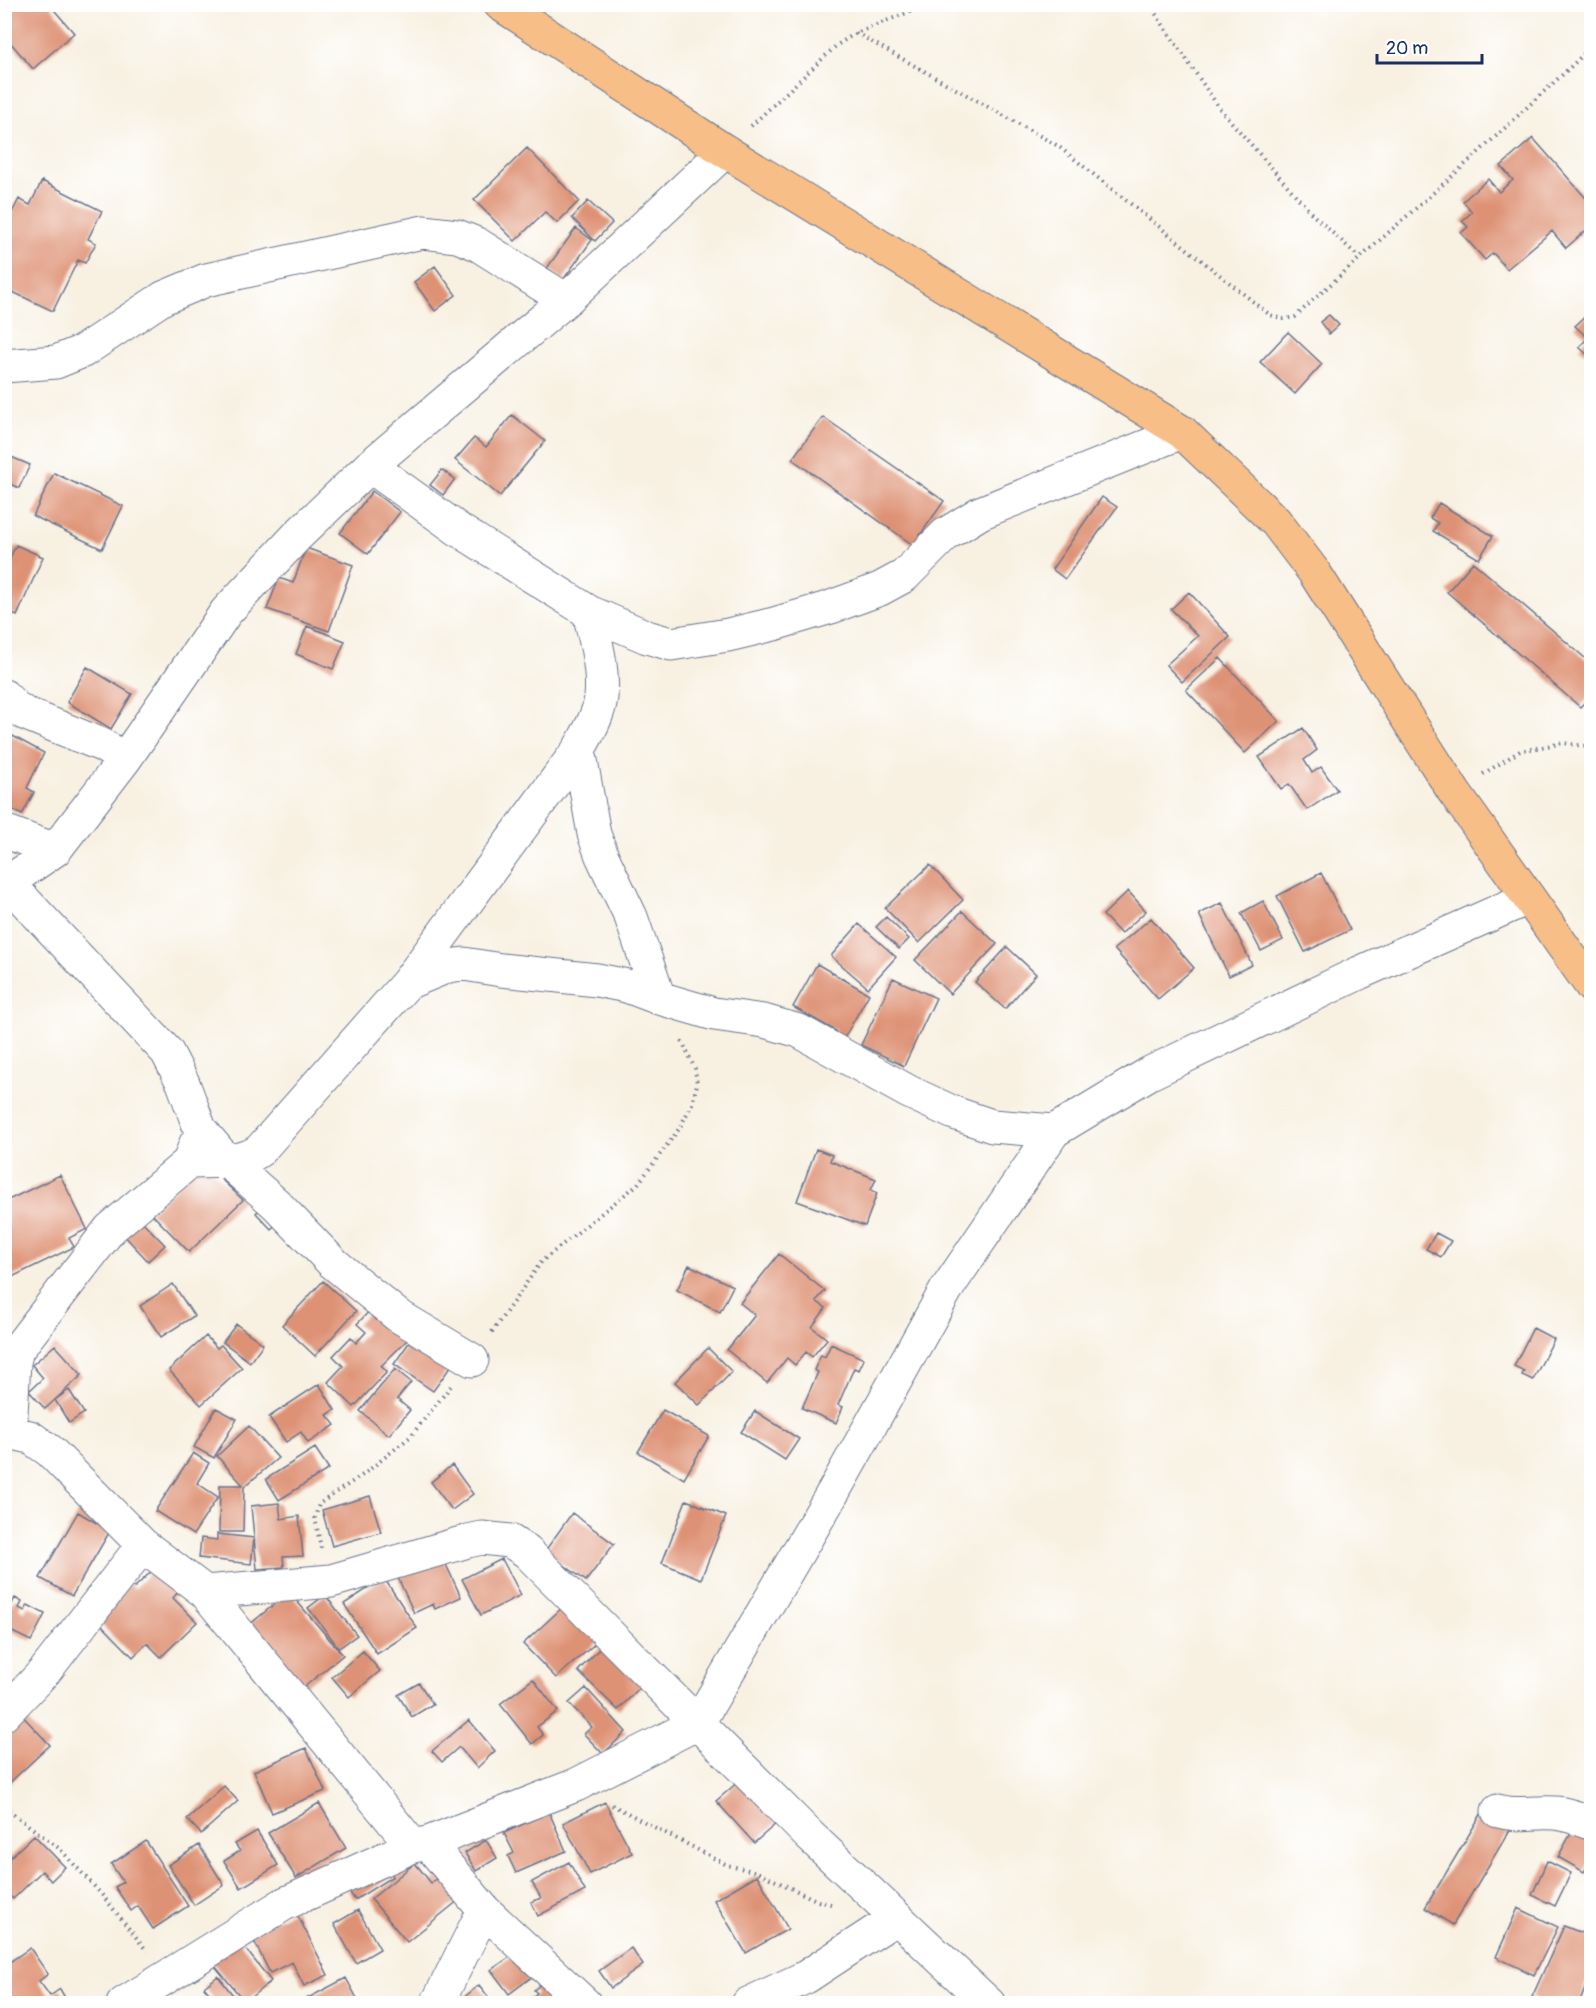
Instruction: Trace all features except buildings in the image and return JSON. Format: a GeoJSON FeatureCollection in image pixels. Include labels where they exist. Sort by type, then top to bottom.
{"type":"FeatureCollection","features":[{"type":"Feature","properties":{"kind":"main road"},"geometry":{"type":"LineString","coordinates":[[500,4],[725,151],[1182,432],[1276,522],[1314,572],[1454,792],[1592,987]]}},
{"type":"Feature","properties":{"kind":"street"},"geometry":{"type":"LineString","coordinates":[[472,1360],[397,1315],[332,1262],[276,1204],[226,1160],[200,1129],[183,1083],[166,1052],[6,884],[55,850],[125,759],[226,612],[298,536],[370,466],[566,300],[725,151]]}},
{"type":"Feature","properties":{"kind":"street"},"geometry":{"type":"LineString","coordinates":[[4,366],[56,362],[83,351],[162,298],[206,280],[423,232],[457,236],[477,244],[566,300]]}},
{"type":"Feature","properties":{"kind":"street"},"geometry":{"type":"LineString","coordinates":[[370,466],[459,531],[589,612],[647,637],[671,644],[728,635],[831,607],[880,589],[904,576],[946,534],[980,513],[1182,432]]}},
{"type":"Feature","properties":{"kind":"street"},"geometry":{"type":"LineString","coordinates":[[189,1162],[242,1160],[254,1156],[260,1150],[407,983],[579,749],[593,723],[601,698],[600,664],[589,612]]}},
{"type":"Feature","properties":{"kind":"street"},"geometry":{"type":"LineString","coordinates":[[4,696],[24,713],[102,745],[125,759]]}},
{"type":"Feature","properties":{"kind":"street"},"geometry":{"type":"LineString","coordinates":[[579,749],[594,834],[631,917],[658,998]]}},
{"type":"Feature","properties":{"kind":"street"},"geometry":{"type":"LineString","coordinates":[[4,831],[55,850]]}},
{"type":"Feature","properties":{"kind":"street"},"geometry":{"type":"LineString","coordinates":[[123,2004],[284,1904],[420,1844],[576,1785],[698,1723],[835,1489],[946,1290],[1054,1131],[1150,1073],[1359,973],[1528,898]]}},
{"type":"Feature","properties":{"kind":"street"},"geometry":{"type":"LineString","coordinates":[[407,983],[448,966],[464,964],[597,980],[627,986],[658,998],[714,1014],[764,1021],[799,1030],[909,1092],[992,1126],[1054,1131]]}},
{"type":"Feature","properties":{"kind":"street"},"geometry":{"type":"LineString","coordinates":[[200,1129],[189,1162],[110,1229],[17,1350],[7,1431],[30,1437],[50,1451],[143,1545],[205,1592],[420,1844],[484,1910],[585,2004]]}},
{"type":"Feature","properties":{"kind":"street"},"geometry":{"type":"LineString","coordinates":[[205,1592],[331,1581],[468,1541],[482,1538],[510,1541],[527,1552],[810,1836],[989,2004]]}},
{"type":"Feature","properties":{"kind":"street"},"geometry":{"type":"LineString","coordinates":[[4,1714],[45,1671],[143,1545]]}},
{"type":"Feature","properties":{"kind":"street"},"geometry":{"type":"LineString","coordinates":[[1498,1811],[1517,1815],[1557,1813],[1592,1824]]}},
{"type":"Feature","properties":{"kind":"street"},"geometry":{"type":"LineString","coordinates":[[437,2004],[484,1910]]}},
{"type":"Feature","properties":{"kind":"street"},"geometry":{"type":"LineString","coordinates":[[748,2004],[806,1977],[896,1918]]}},
{"type":"Feature","properties":{"kind":"path"},"geometry":{"type":"LineString","coordinates":[[725,151],[837,45],[856,33],[914,10],[922,4]]}},
{"type":"Feature","properties":{"kind":"path"},"geometry":{"type":"LineString","coordinates":[[1149,4],[1220,109],[1313,215],[1359,257]]}},
{"type":"Feature","properties":{"kind":"path"},"geometry":{"type":"LineString","coordinates":[[856,33],[1058,146],[1270,315],[1284,319],[1295,317],[1359,257],[1491,141],[1592,45]]}},
{"type":"Feature","properties":{"kind":"path"},"geometry":{"type":"LineString","coordinates":[[1454,792],[1520,751],[1563,743],[1592,747]]}},
{"type":"Feature","properties":{"kind":"path"},"geometry":{"type":"LineString","coordinates":[[331,1581],[317,1534],[315,1518],[319,1504],[364,1474],[410,1437],[472,1360],[542,1261],[638,1184],[679,1129],[692,1104],[697,1084],[695,1070],[658,998]]}},
{"type":"Feature","properties":{"kind":"path"},"geometry":{"type":"LineString","coordinates":[[576,1785],[727,1864],[758,1872],[818,1901],[837,1905]]}},
{"type":"Feature","properties":{"kind":"path"},"geometry":{"type":"LineString","coordinates":[[4,1807],[60,1849],[103,1896],[167,1977]]}}]}
